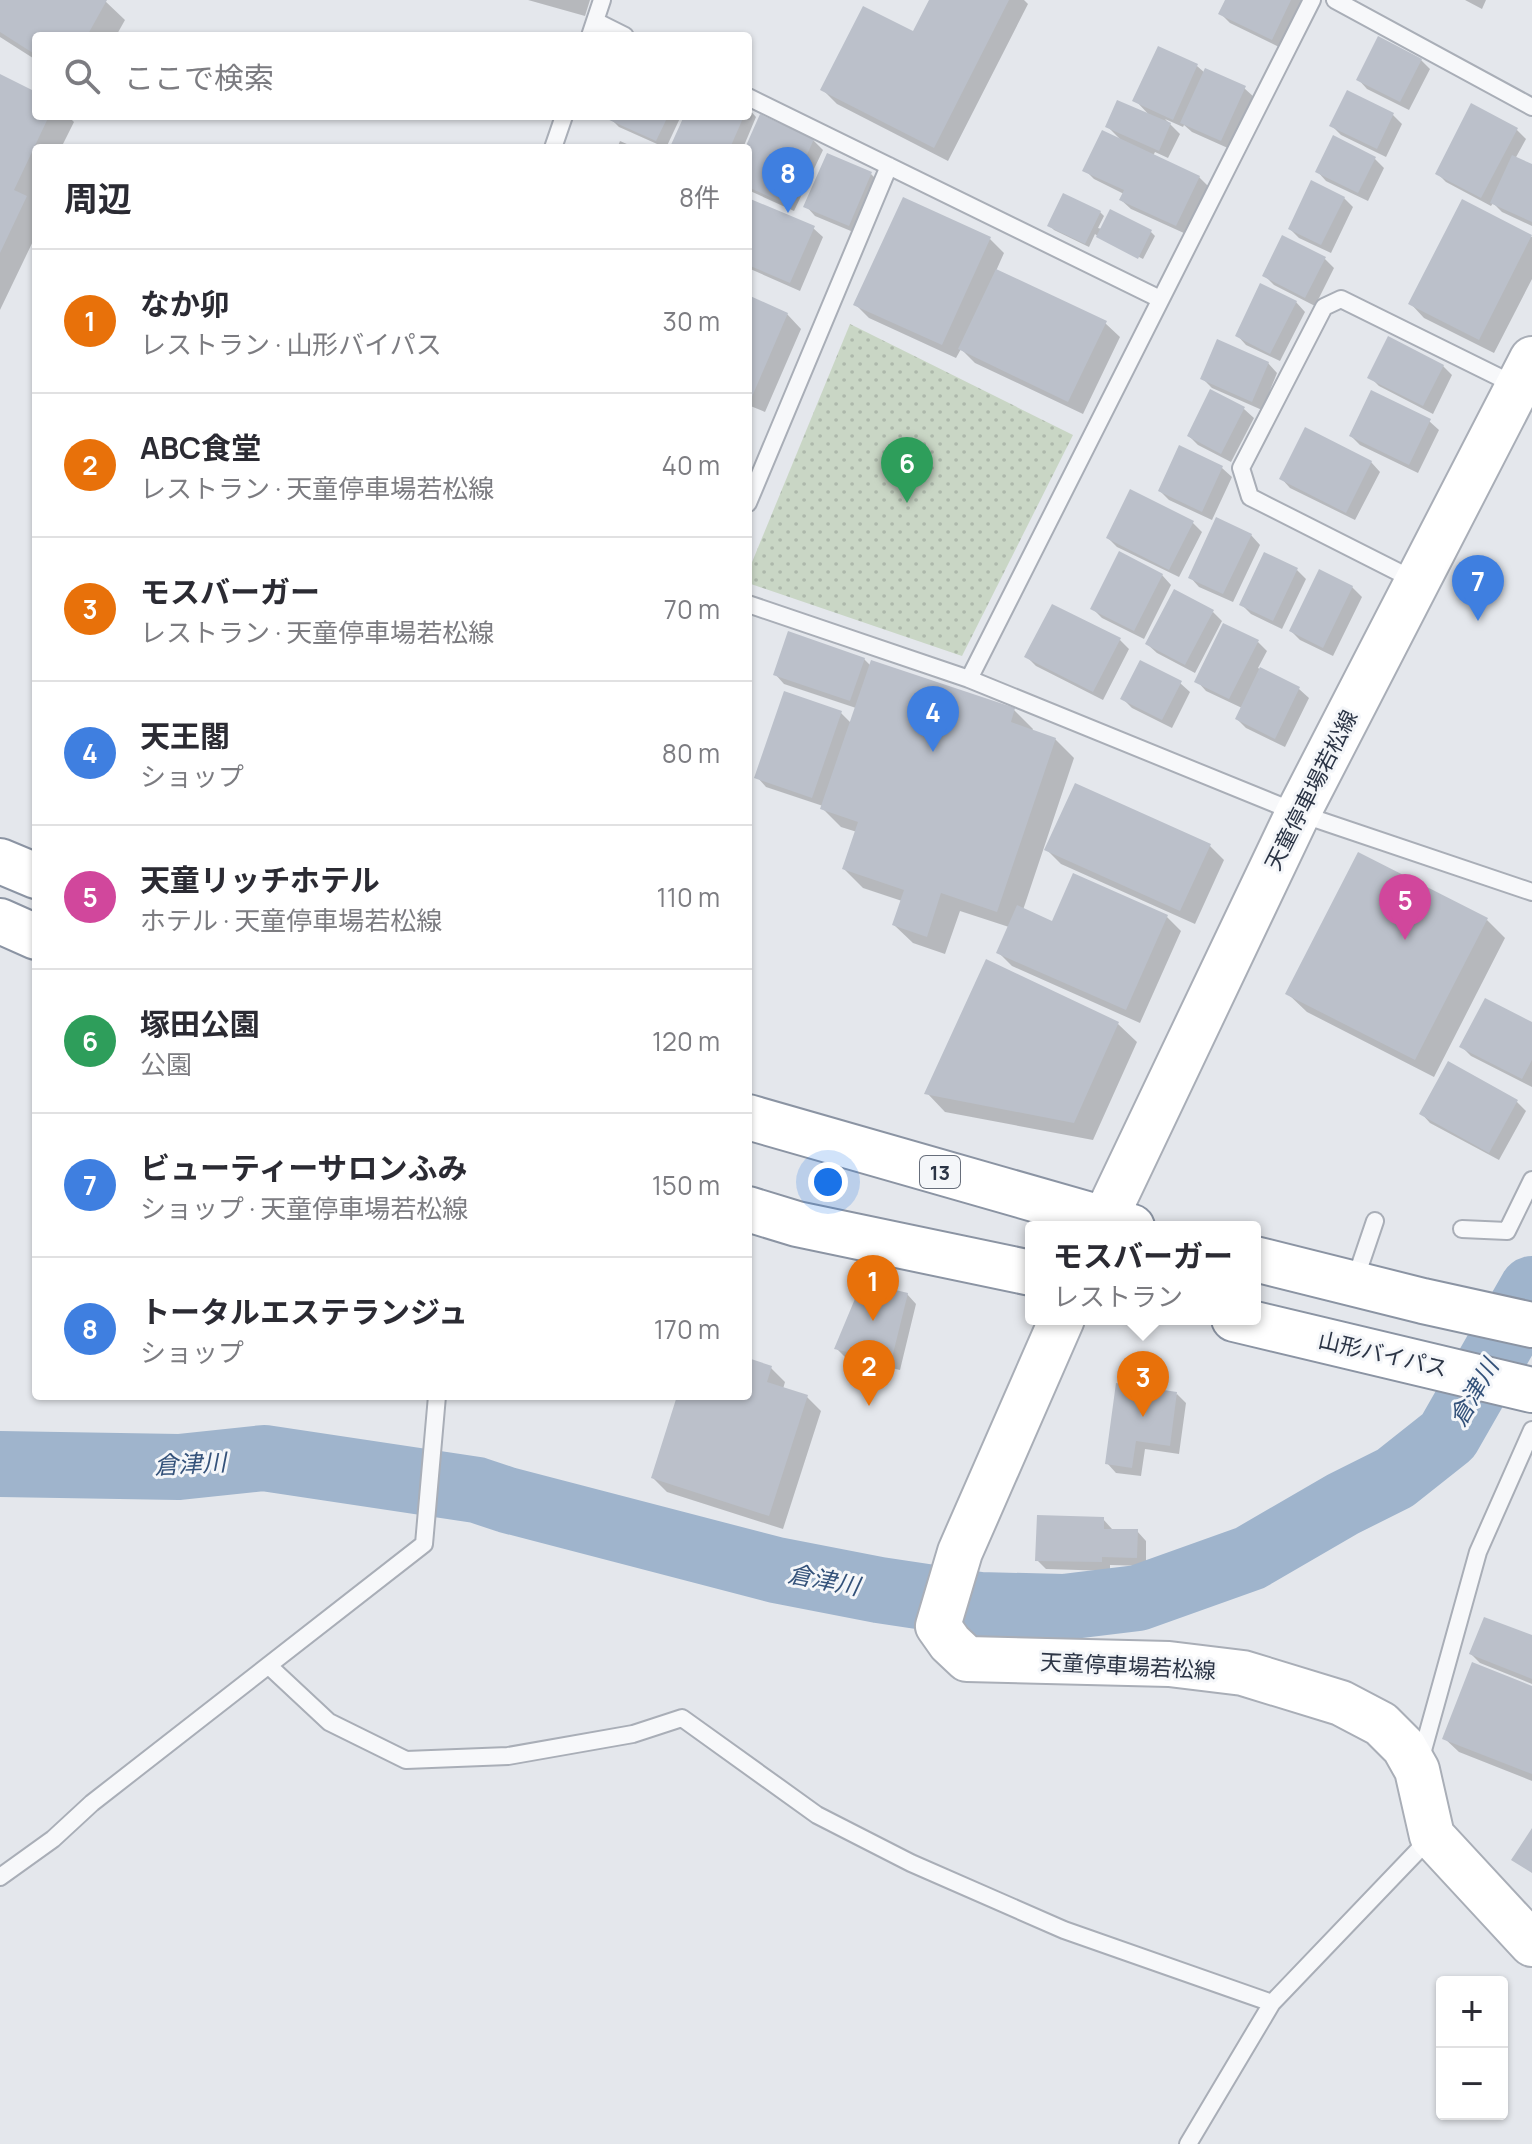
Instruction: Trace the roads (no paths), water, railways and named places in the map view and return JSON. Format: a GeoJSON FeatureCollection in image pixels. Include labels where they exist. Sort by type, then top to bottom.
{"type":"FeatureCollection","features":[{"type":"Feature","properties":{"kind":"main road","name":"天童停車場若松線"},"geometry":{"type":"LineString","coordinates":[[1114,1221],[1298,813],[1525,373]]}},
{"type":"Feature","properties":{"kind":"main road"},"geometry":{"type":"LineString","coordinates":[[0,861],[32,874]]}},
{"type":"Feature","properties":{"kind":"main road"},"geometry":{"type":"LineString","coordinates":[[0,921],[32,935]]}},
{"type":"Feature","properties":{"kind":"main road","name":"13"},"geometry":{"type":"LineString","coordinates":[[752,1118],[1099,1221]]}},
{"type":"Feature","properties":{"kind":"main road"},"geometry":{"type":"LineString","coordinates":[[752,1210],[797,1224],[1025,1272]]}},
{"type":"Feature","properties":{"kind":"main road"},"geometry":{"type":"LineString","coordinates":[[1261,1261],[1532,1325]]}},
{"type":"Feature","properties":{"kind":"main road","name":"天童停車場若松線"},"geometry":{"type":"LineString","coordinates":[[1059,1325],[960,1552],[938,1626],[950,1643],[967,1659],[1169,1664],[1243,1673],[1341,1703],[1381,1724],[1404,1747],[1417,1770],[1432,1836],[1532,1944]]}},
{"type":"Feature","properties":{"kind":"main road","name":"山形バイパス"},"geometry":{"type":"LineString","coordinates":[[1260,1325],[1532,1390]]}},
{"type":"Feature","properties":{"kind":"lane"},"geometry":{"type":"LineString","coordinates":[[592,28],[602,0]]}},
{"type":"Feature","properties":{"kind":"lane"},"geometry":{"type":"LineString","coordinates":[[969,679],[1312,0]]}},
{"type":"Feature","properties":{"kind":"lane"},"geometry":{"type":"LineString","coordinates":[[1335,0],[1532,107]]}},
{"type":"Feature","properties":{"kind":"lane"},"geometry":{"type":"LineString","coordinates":[[752,99],[1160,299]]}},
{"type":"Feature","properties":{"kind":"lane"},"geometry":{"type":"LineString","coordinates":[[554,144],[563,120]]}},
{"type":"Feature","properties":{"kind":"lane"},"geometry":{"type":"LineString","coordinates":[[752,493],[889,166]]}},
{"type":"Feature","properties":{"kind":"lane"},"geometry":{"type":"LineString","coordinates":[[1418,582],[1250,497],[1241,468],[1248,454],[1324,307],[1341,299],[1525,373]]}},
{"type":"Feature","properties":{"kind":"lane"},"geometry":{"type":"LineString","coordinates":[[752,605],[969,679],[1298,813],[1532,892]]}},
{"type":"Feature","properties":{"kind":"lane"},"geometry":{"type":"LineString","coordinates":[[1462,1229],[1507,1231],[1532,1180]]}},
{"type":"Feature","properties":{"kind":"lane"},"geometry":{"type":"LineString","coordinates":[[1353,1284],[1375,1221]]}},
{"type":"Feature","properties":{"kind":"lane"},"geometry":{"type":"LineString","coordinates":[[0,1877],[53,1839],[92,1803],[424,1544],[437,1400]]}},
{"type":"Feature","properties":{"kind":"lane"},"geometry":{"type":"LineString","coordinates":[[1417,1770],[1478,1552],[1532,1430]]}},
{"type":"Feature","properties":{"kind":"lane"},"geometry":{"type":"LineString","coordinates":[[269,1666],[329,1722],[406,1760],[508,1756],[633,1734],[682,1718],[817,1815],[911,1863],[1064,1930],[1272,2003]]}},
{"type":"Feature","properties":{"kind":"lane"},"geometry":{"type":"LineString","coordinates":[[1188,2144],[1272,2003],[1432,1836]]}},
{"type":"Feature","properties":{"kind":"waterway","name":"倉津川"},"geometry":{"type":"LineString","coordinates":[[0,1464],[179,1467],[264,1458],[477,1490],[776,1570],[879,1590],[979,1605],[1064,1607],[1138,1598],[1250,1558],[1395,1478],[1448,1436],[1532,1289]]}},
{"type":"Feature","properties":{"kind":"place","name":"トータルエステランジュ"},"geometry":{"type":"Point","coordinates":[788,213]}},
{"type":"Feature","properties":{"kind":"place","name":"塚田公園"},"geometry":{"type":"Point","coordinates":[907,503]}},
{"type":"Feature","properties":{"kind":"place","name":"ビューティーサロンふみ"},"geometry":{"type":"Point","coordinates":[1478,621]}},
{"type":"Feature","properties":{"kind":"place","name":"天王閣"},"geometry":{"type":"Point","coordinates":[933,752]}},
{"type":"Feature","properties":{"kind":"place","name":"天童リッチホテル"},"geometry":{"type":"Point","coordinates":[1405,940]}},
{"type":"Feature","properties":{"kind":"place","name":"なか卯"},"geometry":{"type":"Point","coordinates":[873,1321]}},
{"type":"Feature","properties":{"kind":"place","name":"ABC食堂"},"geometry":{"type":"Point","coordinates":[869,1406]}},
{"type":"Feature","properties":{"kind":"place","name":"モスバーガー"},"geometry":{"type":"Point","coordinates":[1143,1417]}}]}
